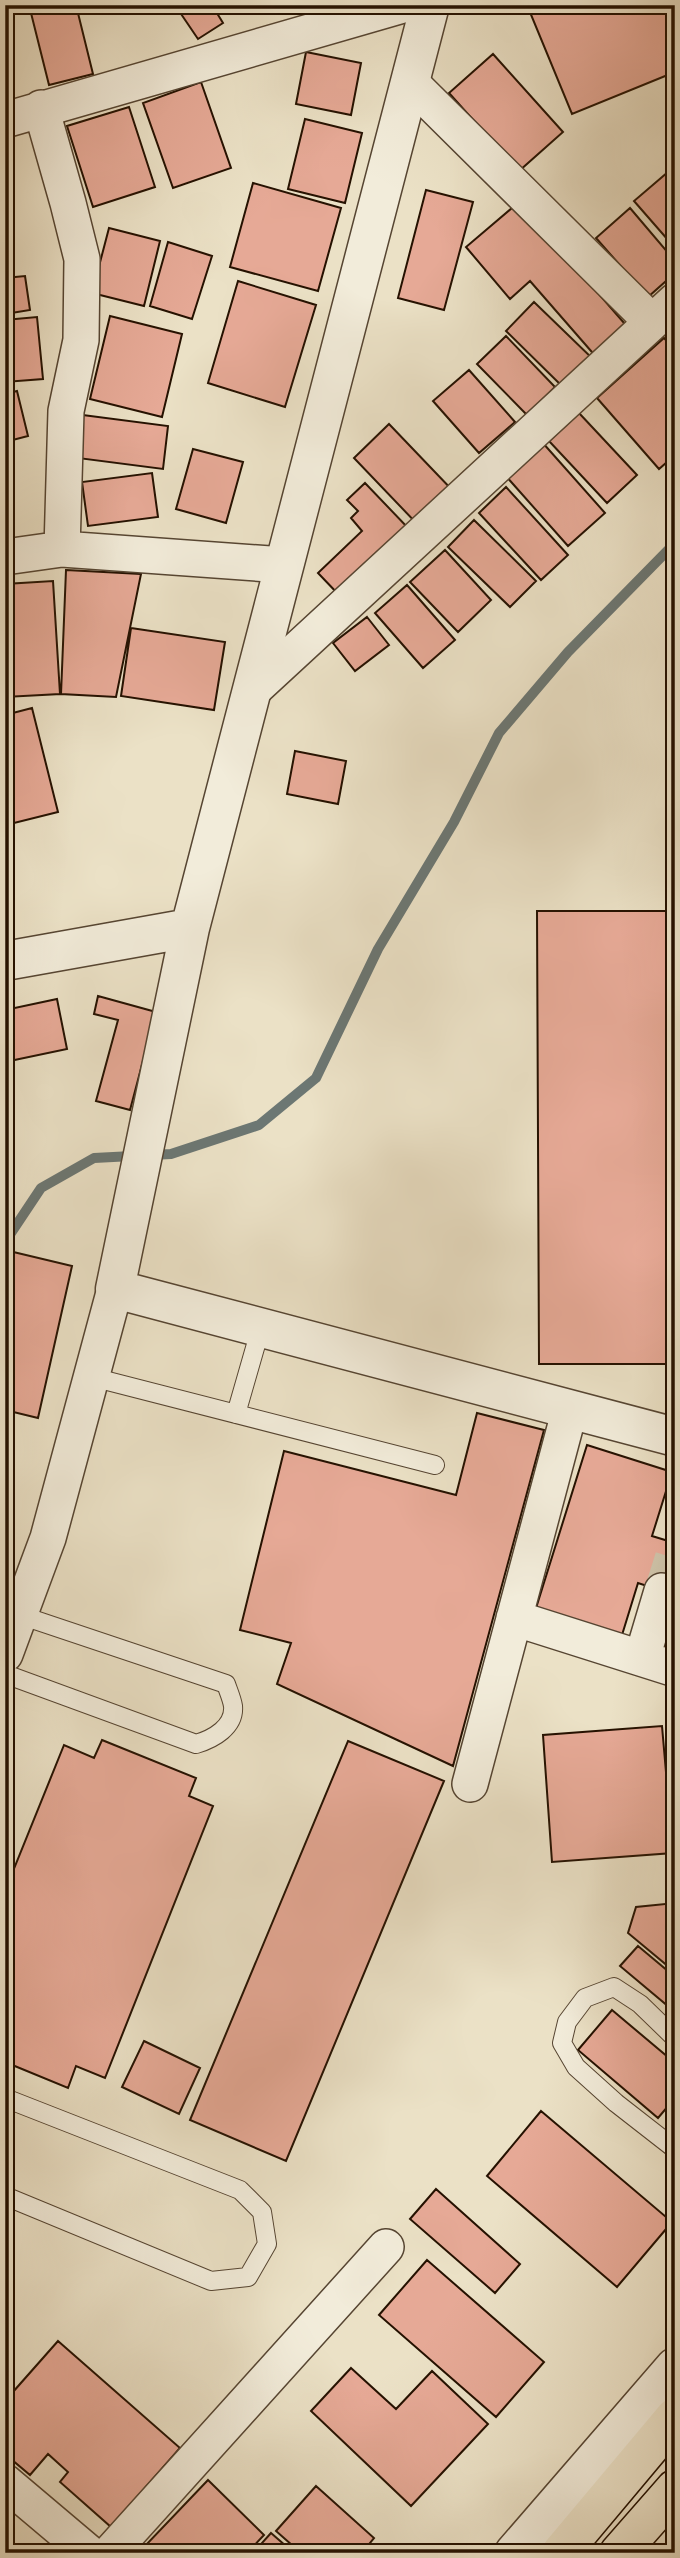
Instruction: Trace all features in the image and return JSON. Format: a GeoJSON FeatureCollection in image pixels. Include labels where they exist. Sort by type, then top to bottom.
{"type":"FeatureCollection","features":[{"type":"Feature","properties":{"kind":"highway"},"geometry":{"type":"LineString","coordinates":[[561,2553],[675,2417]]}},
{"type":"Feature","properties":{"kind":"highway"},"geometry":{"type":"LineString","coordinates":[[619,2553],[675,2489]]}},
{"type":"Feature","properties":{"kind":"street"},"geometry":{"type":"LineString","coordinates":[[5,120],[403,5]]}},
{"type":"Feature","properties":{"kind":"street"},"geometry":{"type":"LineString","coordinates":[[5,1654],[48,1538],[115,1289],[190,928],[430,5]]}},
{"type":"Feature","properties":{"kind":"street"},"geometry":{"type":"LineString","coordinates":[[251,692],[663,311],[411,83]]}},
{"type":"Feature","properties":{"kind":"street"},"geometry":{"type":"LineString","coordinates":[[41,108],[82,259],[81,340],[66,411],[62,549]]}},
{"type":"Feature","properties":{"kind":"street"},"geometry":{"type":"LineString","coordinates":[[5,557],[62,549],[285,565]]}},
{"type":"Feature","properties":{"kind":"street"},"geometry":{"type":"LineString","coordinates":[[5,961],[190,928]]}},
{"type":"Feature","properties":{"kind":"street"},"geometry":{"type":"LineString","coordinates":[[115,1289],[675,1437]]}},
{"type":"Feature","properties":{"kind":"street"},"geometry":{"type":"LineString","coordinates":[[470,1784],[570,1409]]}},
{"type":"Feature","properties":{"kind":"street"},"geometry":{"type":"LineString","coordinates":[[642,1658],[662,1591]]}},
{"type":"Feature","properties":{"kind":"street"},"geometry":{"type":"LineString","coordinates":[[514,1618],[675,1669]]}},
{"type":"Feature","properties":{"kind":"street"},"geometry":{"type":"LineString","coordinates":[[110,2553],[386,2247]]}},
{"type":"Feature","properties":{"kind":"street"},"geometry":{"type":"LineString","coordinates":[[514,2553],[675,2367]]}},
{"type":"Feature","properties":{"kind":"street"},"geometry":{"type":"LineString","coordinates":[[5,2482],[89,2553]]}},
{"type":"Feature","properties":{"kind":"lane"},"geometry":{"type":"LineString","coordinates":[[236,1414],[261,1327]]}},
{"type":"Feature","properties":{"kind":"lane"},"geometry":{"type":"LineString","coordinates":[[92,1377],[435,1465]]}},
{"type":"Feature","properties":{"kind":"lane"},"geometry":{"type":"LineString","coordinates":[[5,1674],[196,1744],[213,1739],[226,1727],[234,1708],[226,1684],[20,1615]]}},
{"type":"Feature","properties":{"kind":"lane"},"geometry":{"type":"LineString","coordinates":[[675,2038],[640,2004],[614,1987],[585,1998],[567,2022],[562,2043],[576,2067],[616,2104],[675,2150]]}},
{"type":"Feature","properties":{"kind":"lane"},"geometry":{"type":"LineString","coordinates":[[5,2098],[240,2190],[262,2212],[267,2244],[248,2277],[211,2281],[5,2196]]}},
{"type":"Feature","properties":{"kind":"building"},"geometry":{"type":"Polygon","coordinates":[[[29,5],[76,5],[93,74],[49,85],[29,5]]]}},
{"type":"Feature","properties":{"kind":"building"},"geometry":{"type":"Polygon","coordinates":[[[175,5],[212,5],[223,23],[198,39],[175,5]]]}},
{"type":"Feature","properties":{"kind":"building"},"geometry":{"type":"Polygon","coordinates":[[[527,5],[675,5],[675,72],[572,114],[527,5]]]}},
{"type":"Feature","properties":{"kind":"building"},"geometry":{"type":"Polygon","coordinates":[[[306,52],[361,63],[351,115],[296,104],[306,52]]]}},
{"type":"Feature","properties":{"kind":"building"},"geometry":{"type":"Polygon","coordinates":[[[493,54],[563,132],[519,171],[449,93],[493,54]]]}},
{"type":"Feature","properties":{"kind":"building"},"geometry":{"type":"Polygon","coordinates":[[[201,82],[231,168],[173,188],[143,103],[201,82]]]}},
{"type":"Feature","properties":{"kind":"building"},"geometry":{"type":"Polygon","coordinates":[[[129,107],[155,187],[93,207],[67,126],[129,107]]]}},
{"type":"Feature","properties":{"kind":"building"},"geometry":{"type":"Polygon","coordinates":[[[305,119],[362,133],[345,203],[288,189],[305,119]]]}},
{"type":"Feature","properties":{"kind":"building"},"geometry":{"type":"Polygon","coordinates":[[[675,166],[675,248],[634,201],[675,166]]]}},
{"type":"Feature","properties":{"kind":"building"},"geometry":{"type":"Polygon","coordinates":[[[253,183],[341,208],[318,291],[230,267],[253,183]]]}},
{"type":"Feature","properties":{"kind":"building"},"geometry":{"type":"Polygon","coordinates":[[[426,190],[473,202],[444,310],[398,298],[426,190]]]}},
{"type":"Feature","properties":{"kind":"building"},"geometry":{"type":"Polygon","coordinates":[[[519,202],[631,331],[598,359],[530,281],[510,299],[466,247],[519,202]]]}},
{"type":"Feature","properties":{"kind":"building"},"geometry":{"type":"Polygon","coordinates":[[[630,208],[675,261],[675,273],[648,297],[596,238],[630,208]]]}},
{"type":"Feature","properties":{"kind":"building"},"geometry":{"type":"Polygon","coordinates":[[[109,228],[160,241],[144,306],[92,293],[109,228]]]}},
{"type":"Feature","properties":{"kind":"building"},"geometry":{"type":"Polygon","coordinates":[[[168,242],[212,256],[192,319],[150,306],[168,242]]]}},
{"type":"Feature","properties":{"kind":"building"},"geometry":{"type":"Polygon","coordinates":[[[25,276],[30,310],[5,314],[5,278],[25,276]]]}},
{"type":"Feature","properties":{"kind":"building"},"geometry":{"type":"Polygon","coordinates":[[[238,281],[316,305],[285,407],[208,383],[238,281]]]}},
{"type":"Feature","properties":{"kind":"building"},"geometry":{"type":"Polygon","coordinates":[[[534,302],[595,361],[567,391],[506,331],[534,302]]]}},
{"type":"Feature","properties":{"kind":"building"},"geometry":{"type":"Polygon","coordinates":[[[110,316],[182,334],[162,417],[90,399],[110,316]]]}},
{"type":"Feature","properties":{"kind":"building"},"geometry":{"type":"Polygon","coordinates":[[[37,317],[43,379],[5,382],[5,320],[37,317]]]}},
{"type":"Feature","properties":{"kind":"building"},"geometry":{"type":"Polygon","coordinates":[[[506,336],[555,387],[527,415],[477,364],[506,336]]]}},
{"type":"Feature","properties":{"kind":"building"},"geometry":{"type":"Polygon","coordinates":[[[664,338],[675,350],[675,455],[659,469],[597,398],[664,338]]]}},
{"type":"Feature","properties":{"kind":"building"},"geometry":{"type":"Polygon","coordinates":[[[469,370],[515,422],[479,453],[433,401],[469,370]]]}},
{"type":"Feature","properties":{"kind":"building"},"geometry":{"type":"Polygon","coordinates":[[[17,391],[28,436],[5,442],[5,394],[17,391]]]}},
{"type":"Feature","properties":{"kind":"building"},"geometry":{"type":"Polygon","coordinates":[[[579,413],[637,475],[607,503],[549,441],[579,413]]]}},
{"type":"Feature","properties":{"kind":"building"},"geometry":{"type":"Polygon","coordinates":[[[75,414],[168,426],[163,469],[70,457],[75,414]]]}},
{"type":"Feature","properties":{"kind":"building"},"geometry":{"type":"Polygon","coordinates":[[[389,424],[456,494],[421,528],[354,458],[389,424]]]}},
{"type":"Feature","properties":{"kind":"building"},"geometry":{"type":"Polygon","coordinates":[[[542,442],[605,513],[568,546],[505,475],[542,442]]]}},
{"type":"Feature","properties":{"kind":"building"},"geometry":{"type":"Polygon","coordinates":[[[193,449],[243,462],[226,523],[176,509],[193,449]]]}},
{"type":"Feature","properties":{"kind":"building"},"geometry":{"type":"Polygon","coordinates":[[[152,473],[158,517],[88,526],[82,482],[152,473]]]}},
{"type":"Feature","properties":{"kind":"building"},"geometry":{"type":"Polygon","coordinates":[[[365,483],[410,530],[340,596],[318,573],[362,531],[351,518],[358,511],[347,500],[365,483]]]}},
{"type":"Feature","properties":{"kind":"building"},"geometry":{"type":"Polygon","coordinates":[[[506,487],[568,555],[541,580],[479,513],[506,487]]]}},
{"type":"Feature","properties":{"kind":"building"},"geometry":{"type":"Polygon","coordinates":[[[474,520],[536,581],[510,607],[448,547],[474,520]]]}},
{"type":"Feature","properties":{"kind":"building"},"geometry":{"type":"Polygon","coordinates":[[[445,550],[491,600],[458,632],[410,582],[445,550]]]}},
{"type":"Feature","properties":{"kind":"building"},"geometry":{"type":"Polygon","coordinates":[[[66,570],[141,574],[116,697],[61,694],[66,570]]]}},
{"type":"Feature","properties":{"kind":"building"},"geometry":{"type":"Polygon","coordinates":[[[53,581],[60,694],[5,697],[5,584],[53,581]]]}},
{"type":"Feature","properties":{"kind":"building"},"geometry":{"type":"Polygon","coordinates":[[[407,585],[455,640],[423,668],[375,613],[407,585]]]}},
{"type":"Feature","properties":{"kind":"building"},"geometry":{"type":"Polygon","coordinates":[[[367,617],[389,645],[355,671],[333,643],[367,617]]]}},
{"type":"Feature","properties":{"kind":"building"},"geometry":{"type":"Polygon","coordinates":[[[131,628],[225,642],[214,710],[121,696],[131,628]]]}},
{"type":"Feature","properties":{"kind":"building"},"geometry":{"type":"Polygon","coordinates":[[[32,708],[58,812],[6,825],[5,715],[32,708]]]}},
{"type":"Feature","properties":{"kind":"building"},"geometry":{"type":"Polygon","coordinates":[[[295,751],[346,761],[338,804],[287,794],[295,751]]]}},
{"type":"Feature","properties":{"kind":"building"},"geometry":{"type":"Polygon","coordinates":[[[537,911],[675,911],[675,1364],[539,1364],[537,911]]]}},
{"type":"Feature","properties":{"kind":"building"},"geometry":{"type":"Polygon","coordinates":[[[98,996],[156,1012],[130,1110],[96,1101],[118,1020],[94,1014],[98,996]]]}},
{"type":"Feature","properties":{"kind":"building"},"geometry":{"type":"Polygon","coordinates":[[[57,999],[67,1049],[5,1062],[5,1010],[57,999]]]}},
{"type":"Feature","properties":{"kind":"building"},"geometry":{"type":"Polygon","coordinates":[[[5,1250],[72,1266],[38,1418],[5,1410],[5,1250]]]}},
{"type":"Feature","properties":{"kind":"building"},"geometry":{"type":"Polygon","coordinates":[[[477,1413],[544,1430],[453,1766],[277,1684],[291,1643],[240,1630],[284,1451],[456,1495],[477,1413]]]}},
{"type":"Feature","properties":{"kind":"building"},"geometry":{"type":"Polygon","coordinates":[[[587,1445],[672,1472],[652,1536],[675,1543],[675,1666],[652,1659],[672,1594],[638,1583],[618,1648],[532,1621],[587,1445]]]}},
{"type":"Feature","properties":{"kind":"building"},"geometry":{"type":"Polygon","coordinates":[[[662,1726],[673,1853],[552,1862],[543,1735],[662,1726]]]}},
{"type":"Feature","properties":{"kind":"building"},"geometry":{"type":"Polygon","coordinates":[[[102,1740],[196,1778],[189,1796],[213,1806],[105,2078],[76,2066],[68,2088],[5,2062],[5,1891],[64,1745],[94,1758],[102,1740]]]}},
{"type":"Feature","properties":{"kind":"building"},"geometry":{"type":"Polygon","coordinates":[[[348,1741],[444,1781],[286,2161],[190,2120],[348,1741]]]}},
{"type":"Feature","properties":{"kind":"building"},"geometry":{"type":"Polygon","coordinates":[[[675,1903],[675,1972],[628,1933],[636,1907],[675,1903]]]}},
{"type":"Feature","properties":{"kind":"building"},"geometry":{"type":"Polygon","coordinates":[[[638,1946],[675,1977],[675,2012],[620,1966],[638,1946]]]}},
{"type":"Feature","properties":{"kind":"building"},"geometry":{"type":"Polygon","coordinates":[[[612,2010],[675,2063],[675,2098],[658,2118],[578,2050],[612,2010]]]}},
{"type":"Feature","properties":{"kind":"building"},"geometry":{"type":"Polygon","coordinates":[[[144,2041],[200,2068],[179,2114],[122,2087],[144,2041]]]}},
{"type":"Feature","properties":{"kind":"building"},"geometry":{"type":"Polygon","coordinates":[[[541,2111],[672,2222],[617,2287],[487,2176],[541,2111]]]}},
{"type":"Feature","properties":{"kind":"building"},"geometry":{"type":"Polygon","coordinates":[[[436,2189],[520,2264],[495,2293],[410,2219],[436,2189]]]}},
{"type":"Feature","properties":{"kind":"building"},"geometry":{"type":"Polygon","coordinates":[[[427,2260],[544,2362],[496,2417],[379,2315],[427,2260]]]}},
{"type":"Feature","properties":{"kind":"building"},"geometry":{"type":"Polygon","coordinates":[[[58,2341],[180,2448],[111,2527],[60,2482],[68,2472],[48,2454],[30,2475],[5,2454],[5,2401],[58,2341]]]}},
{"type":"Feature","properties":{"kind":"building"},"geometry":{"type":"Polygon","coordinates":[[[351,2368],[396,2409],[432,2371],[488,2424],[411,2506],[311,2411],[351,2368]]]}},
{"type":"Feature","properties":{"kind":"building"},"geometry":{"type":"Polygon","coordinates":[[[208,2480],[264,2535],[247,2553],[152,2553],[145,2546],[208,2480]]]}},
{"type":"Feature","properties":{"kind":"building"},"geometry":{"type":"Polygon","coordinates":[[[316,2486],[374,2538],[362,2553],[301,2553],[276,2531],[316,2486]]]}},
{"type":"Feature","properties":{"kind":"building"},"geometry":{"type":"Polygon","coordinates":[[[271,2533],[294,2553],[253,2553],[271,2533]]]}},
{"type":"Feature","properties":{"kind":"waterway"},"geometry":{"type":"LineString","coordinates":[[5,1242],[41,1188],[94,1158],[171,1154],[259,1125],[316,1078],[378,949],[454,822],[499,733],[568,652],[675,543]]}},
{"type":"Feature","properties":{"kind":"tunnel"},"geometry":{"type":"LineString","coordinates":[[662,1591],[675,1550]]}}]}
